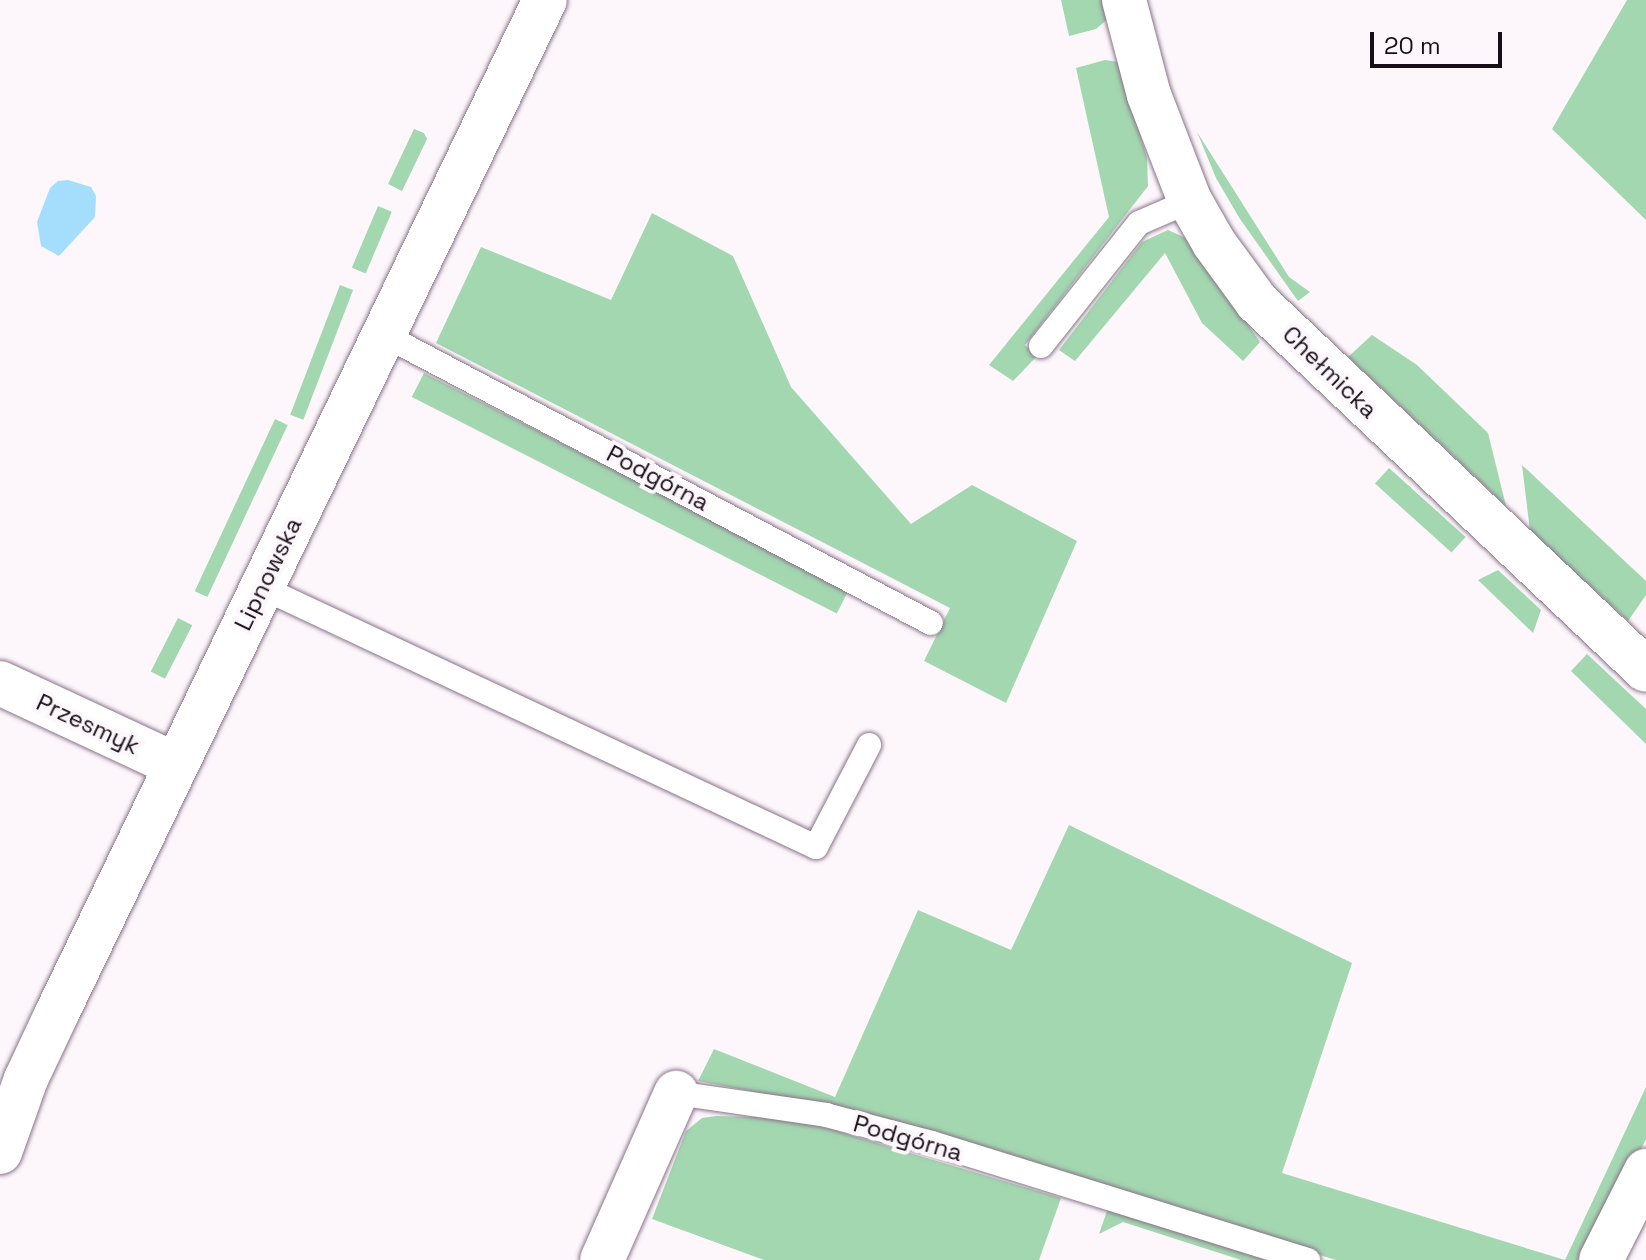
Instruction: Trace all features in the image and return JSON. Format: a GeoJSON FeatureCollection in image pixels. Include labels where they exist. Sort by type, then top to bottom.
{"type":"FeatureCollection","features":[{"type":"Feature","properties":{"kind":"street","name":"Lipnowska"},"geometry":{"type":"LineString","coordinates":[[0,1152],[26,1079],[545,0]]}},
{"type":"Feature","properties":{"kind":"street","name":"Chełmicka"},"geometry":{"type":"LineString","coordinates":[[1124,0],[1149,95],[1190,201],[1214,243],[1257,302],[1646,670]]}},
{"type":"Feature","properties":{"kind":"street","name":"Przesmyk"},"geometry":{"type":"LineString","coordinates":[[0,683],[176,765]]}},
{"type":"Feature","properties":{"kind":"street","name":"Podgórna"},"geometry":{"type":"LineString","coordinates":[[602,1260],[676,1093]]}},
{"type":"Feature","properties":{"kind":"street"},"geometry":{"type":"LineString","coordinates":[[1601,1260],[1646,1171]]}},
{"type":"Feature","properties":{"kind":"lane"},"geometry":{"type":"LineString","coordinates":[[1041,346],[1139,223],[1190,201]]}},
{"type":"Feature","properties":{"kind":"lane","name":"Podgórna"},"geometry":{"type":"LineString","coordinates":[[384,335],[931,623]]}},
{"type":"Feature","properties":{"kind":"lane"},"geometry":{"type":"LineString","coordinates":[[261,587],[816,847],[869,745]]}},
{"type":"Feature","properties":{"kind":"lane","name":"Podgórna"},"geometry":{"type":"LineString","coordinates":[[676,1093],[776,1105],[842,1119],[1308,1260]]}},
{"type":"Feature","properties":{"kind":"green space"},"geometry":{"type":"Polygon","coordinates":[[[1061,0],[1105,0],[1109,18],[1096,29],[1069,36],[1061,0]]]}},
{"type":"Feature","properties":{"kind":"green space"},"geometry":{"type":"Polygon","coordinates":[[[1627,0],[1646,0],[1646,220],[1552,129],[1627,0]]]}},
{"type":"Feature","properties":{"kind":"green space"},"geometry":{"type":"Polygon","coordinates":[[[1105,60],[1119,62],[1147,158],[1148,186],[1025,345],[1037,356],[1013,381],[989,365],[1109,217],[1076,68],[1105,60]]]}},
{"type":"Feature","properties":{"kind":"green space"},"geometry":{"type":"Polygon","coordinates":[[[414,129],[424,133],[427,139],[402,191],[388,184],[414,129]]]}},
{"type":"Feature","properties":{"kind":"green space"},"geometry":{"type":"Polygon","coordinates":[[[1197,132],[1289,277],[1310,292],[1298,301],[1240,219],[1216,178],[1197,132]]]}},
{"type":"Feature","properties":{"kind":"green space"},"geometry":{"type":"Polygon","coordinates":[[[378,206],[392,212],[366,274],[352,268],[378,206]]]}},
{"type":"Feature","properties":{"kind":"green space"},"geometry":{"type":"Polygon","coordinates":[[[652,213],[733,256],[791,387],[911,524],[972,485],[1077,541],[1006,703],[924,661],[950,608],[436,343],[481,247],[611,300],[652,213]]]}},
{"type":"Feature","properties":{"kind":"green space"},"geometry":{"type":"Polygon","coordinates":[[[1168,230],[1188,239],[1260,342],[1243,361],[1202,323],[1165,253],[1075,361],[1059,350],[1142,242],[1168,230]]]}},
{"type":"Feature","properties":{"kind":"green space"},"geometry":{"type":"Polygon","coordinates":[[[340,285],[353,290],[303,420],[290,415],[340,285]]]}},
{"type":"Feature","properties":{"kind":"green space"},"geometry":{"type":"Polygon","coordinates":[[[1372,335],[1417,365],[1488,433],[1506,506],[1348,357],[1372,335]]]}},
{"type":"Feature","properties":{"kind":"green space"},"geometry":{"type":"Polygon","coordinates":[[[424,373],[849,590],[837,614],[412,397],[424,373]]]}},
{"type":"Feature","properties":{"kind":"green space"},"geometry":{"type":"Polygon","coordinates":[[[275,419],[288,425],[207,597],[195,591],[275,419]]]}},
{"type":"Feature","properties":{"kind":"green space"},"geometry":{"type":"Polygon","coordinates":[[[1522,465],[1646,581],[1646,595],[1628,621],[1530,531],[1522,465]]]}},
{"type":"Feature","properties":{"kind":"green space"},"geometry":{"type":"Polygon","coordinates":[[[1389,468],[1466,537],[1451,553],[1375,484],[1389,468]]]}},
{"type":"Feature","properties":{"kind":"green space"},"geometry":{"type":"Polygon","coordinates":[[[1498,570],[1541,610],[1533,633],[1478,580],[1498,570]]]}},
{"type":"Feature","properties":{"kind":"green space"},"geometry":{"type":"Polygon","coordinates":[[[178,618],[192,625],[165,679],[151,671],[178,618]]]}},
{"type":"Feature","properties":{"kind":"green space"},"geometry":{"type":"Polygon","coordinates":[[[1587,654],[1646,709],[1646,744],[1571,671],[1587,654]]]}},
{"type":"Feature","properties":{"kind":"green space"},"geometry":{"type":"Polygon","coordinates":[[[1069,825],[1352,963],[1282,1173],[1565,1260],[1336,1260],[833,1107],[698,1081],[714,1049],[835,1097],[918,910],[1011,950],[1069,825]]]}},
{"type":"Feature","properties":{"kind":"green space"},"geometry":{"type":"Polygon","coordinates":[[[1646,1087],[1646,1139],[1585,1260],[1565,1260],[1646,1087]]]}},
{"type":"Feature","properties":{"kind":"green space"},"geometry":{"type":"Polygon","coordinates":[[[702,1118],[793,1118],[1061,1198],[1039,1260],[764,1260],[652,1219],[686,1131],[702,1118]]]}},
{"type":"Feature","properties":{"kind":"green space"},"geometry":{"type":"Polygon","coordinates":[[[1108,1208],[1275,1260],[1241,1260],[1123,1222],[1099,1234],[1108,1208]]]}},
{"type":"Feature","properties":{"kind":"water"},"geometry":{"type":"Polygon","coordinates":[[[68,180],[91,187],[96,196],[95,217],[59,256],[41,246],[37,222],[50,188],[58,181],[68,180]]]}}]}
